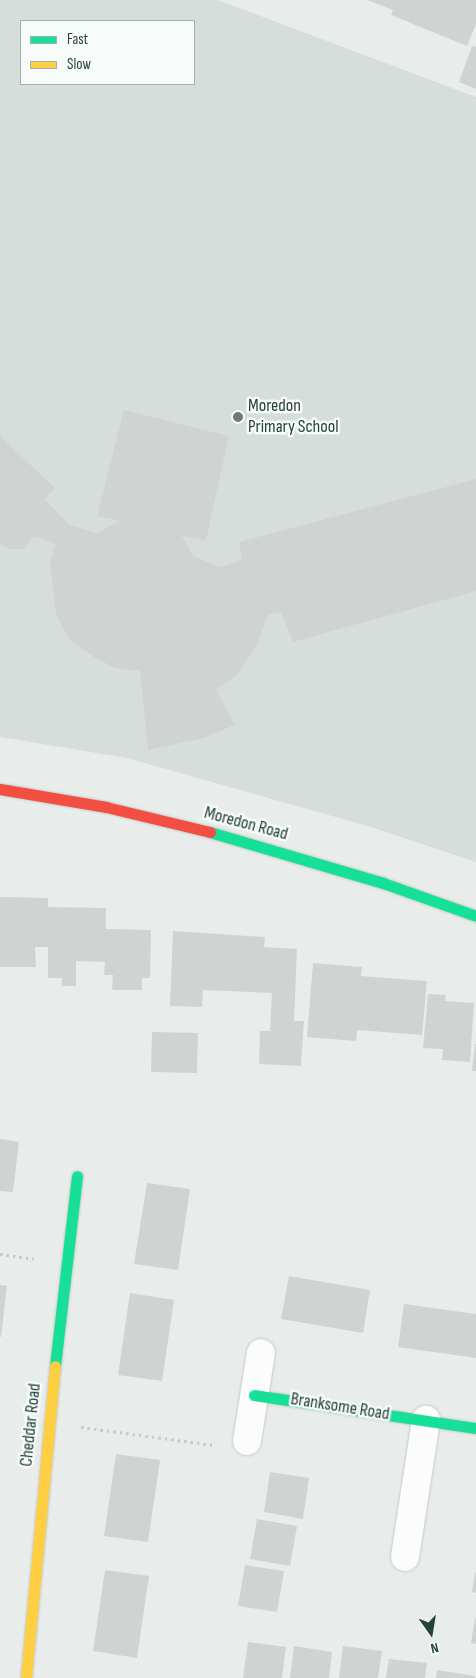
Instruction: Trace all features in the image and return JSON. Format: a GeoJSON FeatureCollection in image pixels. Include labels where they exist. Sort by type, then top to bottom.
{"type":"FeatureCollection","features":[{"type":"Feature","properties":{"kind":"street","name":"Moredon Road"},"geometry":{"type":"LineString","coordinates":[[0,789],[106,808],[243,840],[382,883],[476,916]]}},
{"type":"Feature","properties":{"kind":"street","name":"Cheddar Road"},"geometry":{"type":"LineString","coordinates":[[26,1678],[48,1422],[76,1176]]}},
{"type":"Feature","properties":{"kind":"street"},"geometry":{"type":"LineString","coordinates":[[247,1441],[261,1353]]}},
{"type":"Feature","properties":{"kind":"street","name":"Branksome Road"},"geometry":{"type":"LineString","coordinates":[[254,1394],[476,1428]]}},
{"type":"Feature","properties":{"kind":"street"},"geometry":{"type":"LineString","coordinates":[[405,1557],[426,1420]]}},
{"type":"Feature","properties":{"kind":"path"},"geometry":{"type":"LineString","coordinates":[[48,1422],[243,1450],[247,1441]]}},
{"type":"Feature","properties":{"kind":"shaded area","name":"Moredon Primary School"},"geometry":{"type":"Polygon","coordinates":[[[0,0],[218,0],[476,97],[476,862],[371,827],[127,758],[0,737],[0,0]]]}},
{"type":"Feature","properties":{"kind":"building"},"geometry":{"type":"Polygon","coordinates":[[[367,0],[476,0],[476,24],[467,46],[391,15],[393,10],[367,0]]]}},
{"type":"Feature","properties":{"kind":"building"},"geometry":{"type":"Polygon","coordinates":[[[472,46],[476,47],[476,89],[459,82],[472,46]]]}},
{"type":"Feature","properties":{"kind":"building"},"geometry":{"type":"Polygon","coordinates":[[[124,410],[229,436],[206,540],[182,536],[194,557],[222,567],[242,560],[239,542],[476,479],[476,591],[293,642],[281,612],[268,615],[256,647],[237,675],[216,690],[235,725],[203,738],[148,750],[140,671],[115,668],[94,657],[70,640],[56,615],[50,562],[56,544],[34,536],[23,549],[9,549],[0,544],[0,436],[55,488],[45,499],[69,525],[97,533],[120,521],[97,516],[124,410]]]}},
{"type":"Feature","properties":{"kind":"building"},"geometry":{"type":"Polygon","coordinates":[[[0,897],[48,898],[48,907],[106,908],[106,929],[151,930],[150,978],[142,978],[142,990],[112,990],[113,975],[104,975],[105,962],[76,961],[76,986],[62,986],[62,978],[48,978],[48,947],[35,947],[36,967],[0,967],[0,897]]]}},
{"type":"Feature","properties":{"kind":"building"},"geometry":{"type":"Polygon","coordinates":[[[173,931],[265,937],[264,947],[297,949],[294,1021],[304,1021],[301,1066],[259,1064],[260,1031],[270,1031],[272,993],[203,990],[202,1007],[170,1006],[173,931]]]}},
{"type":"Feature","properties":{"kind":"building"},"geometry":{"type":"Polygon","coordinates":[[[313,963],[362,967],[361,976],[427,981],[422,1035],[357,1030],[356,1041],[307,1037],[313,963]]]}},
{"type":"Feature","properties":{"kind":"building"},"geometry":{"type":"Polygon","coordinates":[[[428,994],[446,995],[445,1001],[474,1003],[470,1062],[442,1060],[443,1049],[423,1048],[428,994]]]}},
{"type":"Feature","properties":{"kind":"building"},"geometry":{"type":"Polygon","coordinates":[[[152,1032],[198,1033],[197,1073],[151,1072],[152,1032]]]}},
{"type":"Feature","properties":{"kind":"building"},"geometry":{"type":"Polygon","coordinates":[[[475,1044],[476,1071],[472,1071],[475,1044]]]}},
{"type":"Feature","properties":{"kind":"building"},"geometry":{"type":"Polygon","coordinates":[[[0,1139],[19,1142],[13,1192],[0,1191],[0,1139]]]}},
{"type":"Feature","properties":{"kind":"building"},"geometry":{"type":"Polygon","coordinates":[[[147,1183],[190,1189],[178,1270],[134,1264],[147,1183]]]}},
{"type":"Feature","properties":{"kind":"building"},"geometry":{"type":"Polygon","coordinates":[[[289,1276],[370,1290],[363,1333],[281,1319],[289,1276]]]}},
{"type":"Feature","properties":{"kind":"building"},"geometry":{"type":"Polygon","coordinates":[[[0,1285],[7,1286],[1,1337],[0,1337],[0,1285]]]}},
{"type":"Feature","properties":{"kind":"building"},"geometry":{"type":"Polygon","coordinates":[[[130,1293],[174,1300],[162,1381],[118,1375],[130,1293]]]}},
{"type":"Feature","properties":{"kind":"building"},"geometry":{"type":"Polygon","coordinates":[[[404,1304],[476,1314],[476,1358],[398,1347],[404,1304]]]}},
{"type":"Feature","properties":{"kind":"building"},"geometry":{"type":"Polygon","coordinates":[[[116,1454],[160,1460],[148,1542],[104,1536],[116,1454]]]}},
{"type":"Feature","properties":{"kind":"building"},"geometry":{"type":"Polygon","coordinates":[[[270,1472],[309,1478],[303,1519],[264,1512],[270,1472]]]}},
{"type":"Feature","properties":{"kind":"building"},"geometry":{"type":"Polygon","coordinates":[[[257,1519],[297,1526],[290,1566],[250,1559],[257,1519]]]}},
{"type":"Feature","properties":{"kind":"building"},"geometry":{"type":"Polygon","coordinates":[[[245,1565],[284,1571],[277,1612],[238,1606],[245,1565]]]}},
{"type":"Feature","properties":{"kind":"building"},"geometry":{"type":"Polygon","coordinates":[[[105,1570],[149,1576],[137,1658],[93,1651],[105,1570]]]}},
{"type":"Feature","properties":{"kind":"building"},"geometry":{"type":"Polygon","coordinates":[[[476,1573],[476,1593],[472,1592],[476,1573]]]}},
{"type":"Feature","properties":{"kind":"building"},"geometry":{"type":"Polygon","coordinates":[[[476,1618],[476,1644],[471,1643],[476,1618]]]}},
{"type":"Feature","properties":{"kind":"building"},"geometry":{"type":"Polygon","coordinates":[[[248,1642],[286,1647],[282,1678],[243,1678],[248,1642]]]}},
{"type":"Feature","properties":{"kind":"building"},"geometry":{"type":"Polygon","coordinates":[[[294,1646],[332,1652],[329,1678],[290,1678],[294,1646]]]}},
{"type":"Feature","properties":{"kind":"building"},"geometry":{"type":"Polygon","coordinates":[[[343,1646],[382,1651],[378,1678],[339,1678],[343,1646]]]}},
{"type":"Feature","properties":{"kind":"building"},"geometry":{"type":"Polygon","coordinates":[[[389,1659],[427,1663],[425,1678],[386,1678],[389,1659]]]}},
{"type":"Feature","properties":{"kind":"building"},"geometry":{"type":"Polygon","coordinates":[[[437,1670],[475,1676],[475,1678],[436,1678],[437,1670]]]}},
{"type":"Feature","properties":{"kind":"traffic: fast"},"geometry":{"type":"LineString","coordinates":[[210,832],[383,883],[476,916]]}},
{"type":"Feature","properties":{"kind":"traffic: fast"},"geometry":{"type":"LineString","coordinates":[[55,1366],[77,1176]]}},
{"type":"Feature","properties":{"kind":"traffic: fast"},"geometry":{"type":"LineString","coordinates":[[254,1395],[476,1428]]}},
{"type":"Feature","properties":{"kind":"traffic: slow"},"geometry":{"type":"LineString","coordinates":[[26,1678],[55,1366]]}},
{"type":"Feature","properties":{"kind":"traffic: jam"},"geometry":{"type":"LineString","coordinates":[[0,789],[106,807],[210,832]]}},
{"type":"Feature","properties":{"kind":"place","name":"Moredon Primary School"},"geometry":{"type":"Point","coordinates":[238,417]}}]}
